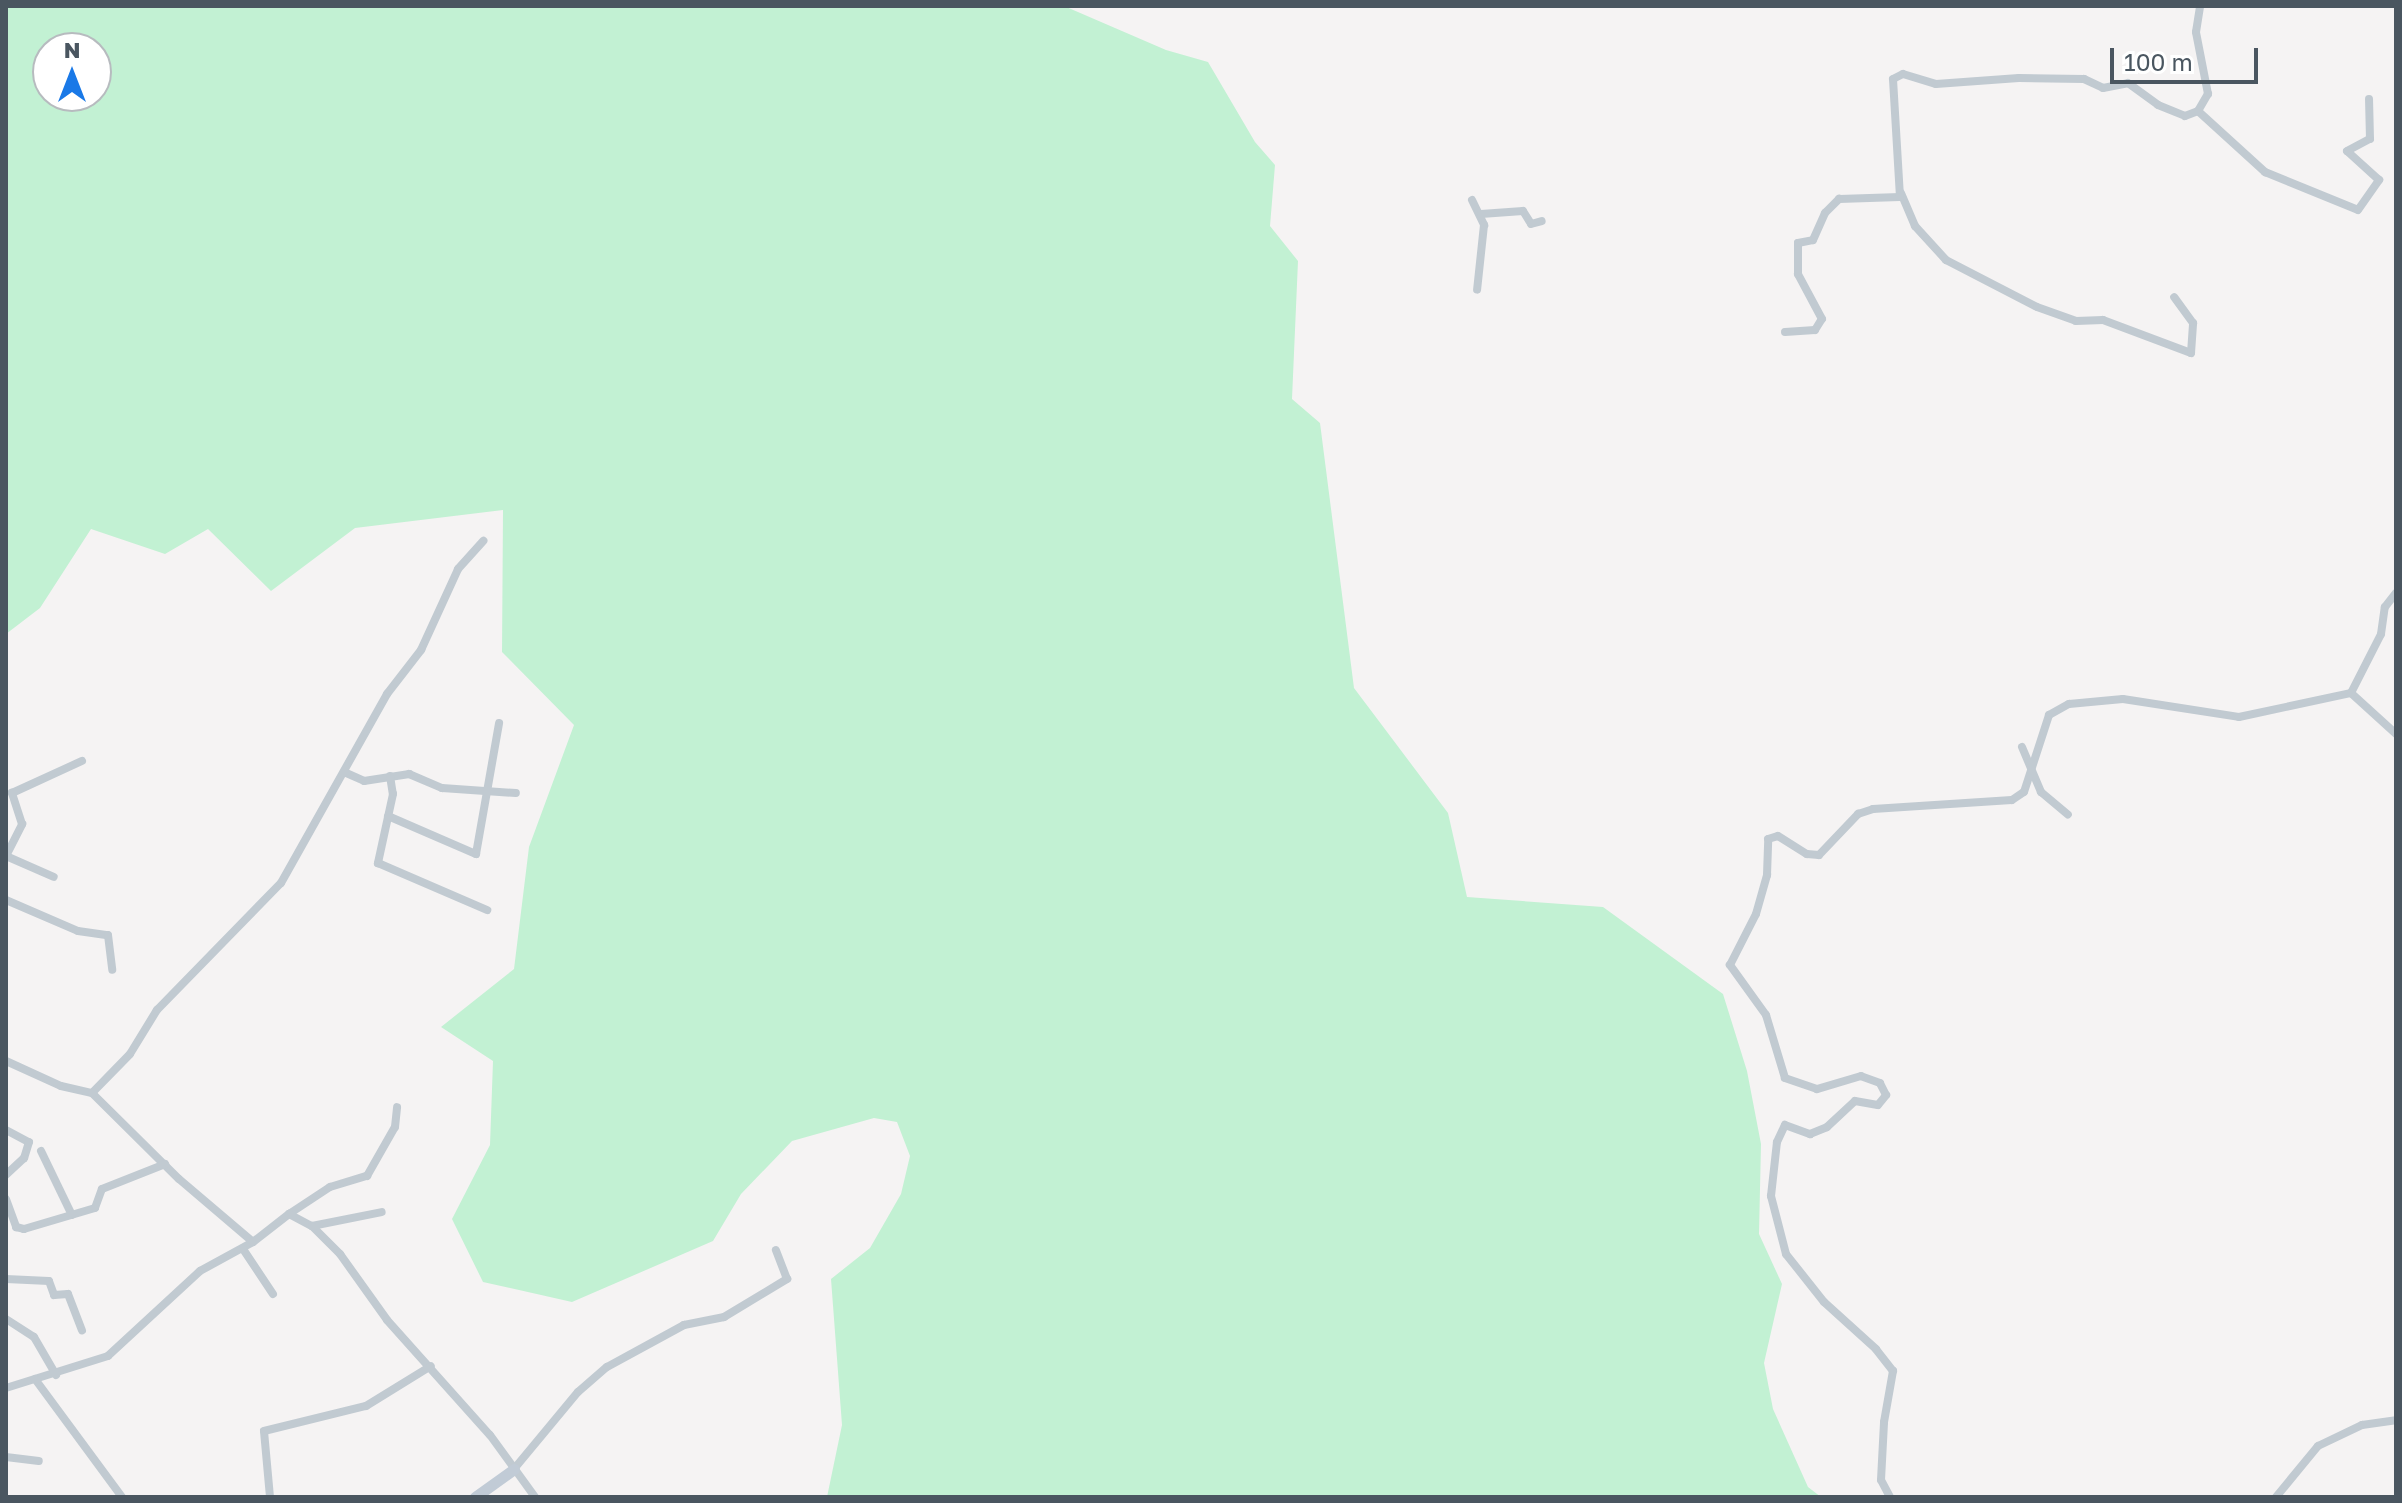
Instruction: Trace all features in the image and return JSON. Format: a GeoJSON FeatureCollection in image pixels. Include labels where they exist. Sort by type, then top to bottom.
{"type":"FeatureCollection","features":[{"type":"Feature","properties":{"kind":"street"},"geometry":{"type":"LineString","coordinates":[[2174,297],[2193,323],[2191,353],[2103,320],[2076,321],[2037,307],[1946,260],[1915,226],[1901,193],[1893,79],[1903,74],[1936,84],[2019,78],[2084,79],[2103,88],[2128,83],[2158,105],[2185,116],[2198,111],[2208,94],[2196,32],[2200,6]]}},
{"type":"Feature","properties":{"kind":"street"},"geometry":{"type":"LineString","coordinates":[[2198,111],[2265,172],[2358,210],[2379,180],[2347,151],[2370,139],[2369,99]]}},
{"type":"Feature","properties":{"kind":"street"},"geometry":{"type":"LineString","coordinates":[[1785,332],[1815,330],[1822,319],[1798,274],[1798,243],[1813,240],[1825,213],[1839,199],[1896,199],[1901,193]]}},
{"type":"Feature","properties":{"kind":"street"},"geometry":{"type":"LineString","coordinates":[[1472,200],[1481,214],[1482,282],[1477,290]]}},
{"type":"Feature","properties":{"kind":"street"},"geometry":{"type":"LineString","coordinates":[[1481,214],[1523,211],[1531,224],[1542,221]]}},
{"type":"Feature","properties":{"kind":"street"},"geometry":{"type":"LineString","coordinates":[[92,1093],[130,1054],[157,1010],[237,923],[270,899],[387,694],[421,650],[458,569],[483,541]]}},
{"type":"Feature","properties":{"kind":"street"},"geometry":{"type":"LineString","coordinates":[[2351,693],[2381,634],[2385,607],[2396,593]]}},
{"type":"Feature","properties":{"kind":"street"},"geometry":{"type":"LineString","coordinates":[[2351,693],[2396,734]]}},
{"type":"Feature","properties":{"kind":"street"},"geometry":{"type":"LineString","coordinates":[[1890,1497],[1881,1480],[1893,1371],[1876,1349],[1824,1302],[1786,1254],[1771,1196],[1777,1142],[1785,1125],[1810,1134],[1827,1127],[1855,1101],[1878,1105],[1886,1095],[1880,1083],[1861,1076],[1817,1089],[1785,1078],[1766,1015],[1736,978],[1730,956],[1756,914],[1767,875],[1768,839],[1778,836],[1807,854],[1819,855],[1858,814],[1899,806],[1952,807],[2012,800],[2024,792],[2049,715],[2069,704],[2123,699],[2239,717],[2351,693]]}},
{"type":"Feature","properties":{"kind":"street"},"geometry":{"type":"LineString","coordinates":[[388,816],[476,854],[499,723]]}},
{"type":"Feature","properties":{"kind":"street"},"geometry":{"type":"LineString","coordinates":[[2022,747],[2041,792],[2068,815]]}},
{"type":"Feature","properties":{"kind":"street"},"geometry":{"type":"LineString","coordinates":[[54,877],[6,856],[22,824],[12,793],[82,761]]}},
{"type":"Feature","properties":{"kind":"street"},"geometry":{"type":"LineString","coordinates":[[344,772],[364,781],[409,774],[442,788],[516,793]]}},
{"type":"Feature","properties":{"kind":"street"},"geometry":{"type":"LineString","coordinates":[[390,776],[393,794],[378,863],[487,910]]}},
{"type":"Feature","properties":{"kind":"street"},"geometry":{"type":"LineString","coordinates":[[6,900],[78,931],[111,937],[112,970]]}},
{"type":"Feature","properties":{"kind":"street"},"geometry":{"type":"LineString","coordinates":[[6,1061],[61,1086],[92,1093],[165,1164],[253,1242]]}},
{"type":"Feature","properties":{"kind":"street"},"geometry":{"type":"LineString","coordinates":[[6,1388],[56,1375],[108,1356],[200,1271],[243,1249],[330,1187],[367,1176],[395,1127],[397,1107]]}},
{"type":"Feature","properties":{"kind":"street"},"geometry":{"type":"LineString","coordinates":[[6,1130],[29,1142],[24,1158],[6,1175]]}},
{"type":"Feature","properties":{"kind":"street"},"geometry":{"type":"LineString","coordinates":[[41,1151],[72,1215]]}},
{"type":"Feature","properties":{"kind":"street"},"geometry":{"type":"LineString","coordinates":[[6,1199],[9,1218],[16,1227],[24,1229],[95,1208],[98,1193],[111,1183],[165,1164]]}},
{"type":"Feature","properties":{"kind":"street"},"geometry":{"type":"LineString","coordinates":[[312,1226],[382,1212]]}},
{"type":"Feature","properties":{"kind":"street"},"geometry":{"type":"LineString","coordinates":[[289,1214],[312,1226],[340,1254],[387,1320],[431,1366],[535,1497]]}},
{"type":"Feature","properties":{"kind":"street"},"geometry":{"type":"LineString","coordinates":[[243,1249],[273,1294]]}},
{"type":"Feature","properties":{"kind":"street"},"geometry":{"type":"LineString","coordinates":[[475,1497],[514,1469],[578,1392],[607,1367],[684,1325],[724,1317],[787,1279],[776,1250]]}},
{"type":"Feature","properties":{"kind":"street"},"geometry":{"type":"LineString","coordinates":[[6,1279],[49,1281],[54,1295],[68,1294],[82,1330]]}},
{"type":"Feature","properties":{"kind":"street"},"geometry":{"type":"LineString","coordinates":[[6,1319],[34,1337],[56,1375]]}},
{"type":"Feature","properties":{"kind":"street"},"geometry":{"type":"LineString","coordinates":[[270,1497],[264,1431],[366,1406],[431,1366]]}},
{"type":"Feature","properties":{"kind":"street"},"geometry":{"type":"LineString","coordinates":[[35,1379],[122,1497]]}},
{"type":"Feature","properties":{"kind":"street"},"geometry":{"type":"LineString","coordinates":[[2276,1497],[2318,1446],[2362,1425],[2396,1420]]}},
{"type":"Feature","properties":{"kind":"street"},"geometry":{"type":"LineString","coordinates":[[6,1457],[39,1461]]}},
{"type":"Feature","properties":{"kind":"green space"},"geometry":{"type":"Polygon","coordinates":[[[6,6],[1064,6],[1166,50],[1208,62],[1255,142],[1275,165],[1270,226],[1298,261],[1292,399],[1320,423],[1354,688],[1448,813],[1467,897],[1603,907],[1723,994],[1747,1071],[1761,1144],[1759,1234],[1782,1284],[1764,1363],[1773,1409],[1808,1487],[1821,1497],[827,1497],[842,1425],[831,1279],[870,1248],[901,1194],[910,1156],[897,1122],[874,1118],[792,1141],[741,1194],[713,1241],[572,1302],[483,1282],[452,1219],[490,1145],[493,1061],[441,1027],[514,969],[529,847],[574,725],[502,652],[503,510],[355,528],[271,591],[208,529],[165,554],[91,529],[40,608],[6,634],[6,6]]]}}]}
